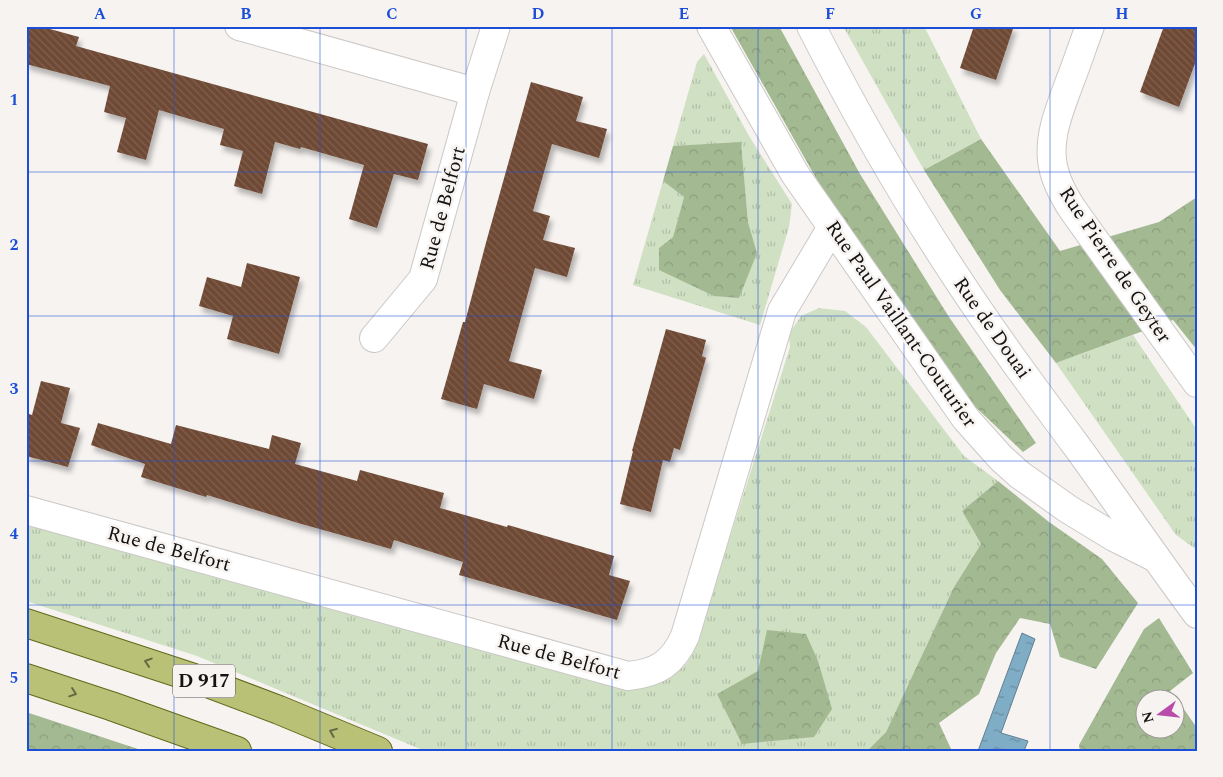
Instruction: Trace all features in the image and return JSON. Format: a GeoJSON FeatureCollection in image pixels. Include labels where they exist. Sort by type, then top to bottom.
{"type":"FeatureCollection","features":[{"type":"Feature","properties":{"kind":"main road","name":"D 917"},"geometry":{"type":"LineString","coordinates":[[26,623],[194,678],[279,710],[378,751]]}},
{"type":"Feature","properties":{"kind":"main road","name":"D 917"},"geometry":{"type":"LineString","coordinates":[[26,678],[237,751]]}},
{"type":"Feature","properties":{"kind":"street"},"geometry":{"type":"LineString","coordinates":[[239,26],[475,92]]}},
{"type":"Feature","properties":{"kind":"street","name":"Rue de Belfort"},"geometry":{"type":"LineString","coordinates":[[374,338],[423,279],[475,92],[496,26]]}},
{"type":"Feature","properties":{"kind":"street","name":"Rue Paul Vaillant-Couturier"},"geometry":{"type":"LineString","coordinates":[[711,26],[795,174],[948,396],[966,419],[1001,458],[1020,475],[1068,510],[1114,537],[1156,558]]}},
{"type":"Feature","properties":{"kind":"street","name":"Rue de Douai"},"geometry":{"type":"LineString","coordinates":[[811,26],[835,73],[880,152],[953,273],[1006,350],[1197,614]]}},
{"type":"Feature","properties":{"kind":"street","name":"Rue Pierre de Geyter"},"geometry":{"type":"LineString","coordinates":[[1090,26],[1056,125],[1052,144],[1052,160],[1056,176],[1062,193],[1073,210],[1197,383]]}},
{"type":"Feature","properties":{"kind":"street","name":"Rue de Belfort"},"geometry":{"type":"LineString","coordinates":[[26,510],[628,676],[643,675],[669,660],[679,650],[685,636],[782,311],[832,227]]}},
{"type":"Feature","properties":{"kind":"green space"},"geometry":{"type":"Polygon","coordinates":[[[730,26],[779,26],[860,174],[949,317],[1036,443],[1023,452],[966,398],[825,194],[730,26]]]}},
{"type":"Feature","properties":{"kind":"green space"},"geometry":{"type":"Polygon","coordinates":[[[843,26],[924,26],[981,139],[924,170],[843,26]]]}},
{"type":"Feature","properties":{"kind":"green space"},"geometry":{"type":"Polygon","coordinates":[[[704,54],[749,136],[792,204],[789,227],[760,325],[633,285],[663,181],[684,197],[673,237],[659,248],[757,253],[748,222],[741,143],[673,146],[697,62],[704,54]]]}},
{"type":"Feature","properties":{"kind":"green space"},"geometry":{"type":"Polygon","coordinates":[[[981,139],[1060,251],[1159,222],[1197,197],[1197,350],[1173,320],[1056,363],[1000,290],[924,170],[981,139]]]}},
{"type":"Feature","properties":{"kind":"green space"},"geometry":{"type":"Polygon","coordinates":[[[741,142],[748,222],[757,253],[739,298],[714,296],[659,270],[659,248],[673,237],[684,197],[663,181],[673,146],[741,142]]]}},
{"type":"Feature","properties":{"kind":"green space"},"geometry":{"type":"Polygon","coordinates":[[[819,308],[845,311],[866,327],[964,456],[998,481],[962,511],[981,544],[954,587],[886,732],[867,751],[425,751],[197,656],[26,601],[26,522],[653,684],[672,676],[687,663],[697,642],[790,347],[789,334],[801,316],[819,308]]]}},
{"type":"Feature","properties":{"kind":"green space"},"geometry":{"type":"Polygon","coordinates":[[[1133,335],[1197,430],[1197,550],[1176,535],[1056,363],[1133,335]]]}},
{"type":"Feature","properties":{"kind":"green space"},"geometry":{"type":"Polygon","coordinates":[[[998,481],[1049,522],[1102,559],[1138,603],[1096,669],[1060,657],[1050,624],[1020,618],[996,653],[979,694],[939,723],[952,751],[867,751],[886,732],[954,587],[981,544],[962,511],[998,481]]]}},
{"type":"Feature","properties":{"kind":"green space"},"geometry":{"type":"Polygon","coordinates":[[[1159,618],[1193,673],[1171,690],[1136,690],[1136,740],[1186,740],[1186,712],[1197,728],[1197,751],[1080,751],[1079,745],[1144,629],[1159,618]]]}},
{"type":"Feature","properties":{"kind":"green space"},"geometry":{"type":"Polygon","coordinates":[[[767,630],[806,634],[818,661],[832,709],[814,737],[742,744],[717,694],[758,671],[767,630]]]}},
{"type":"Feature","properties":{"kind":"green space"},"geometry":{"type":"Polygon","coordinates":[[[26,712],[144,751],[26,751],[26,712]]]}},
{"type":"Feature","properties":{"kind":"water"},"geometry":{"type":"Polygon","coordinates":[[[1022,633],[1035,639],[1001,733],[1028,741],[1024,751],[978,751],[1022,633]]]}},
{"type":"Feature","properties":{"kind":"building"},"geometry":{"type":"Polygon","coordinates":[[[26,26],[39,26],[79,37],[76,46],[428,144],[418,180],[394,174],[377,228],[349,219],[364,165],[301,147],[300,149],[275,142],[262,194],[234,186],[243,151],[220,145],[224,129],[159,110],[146,160],[117,152],[126,118],[104,112],[110,86],[26,64],[26,26]]]}},
{"type":"Feature","properties":{"kind":"building"},"geometry":{"type":"Polygon","coordinates":[[[974,26],[1014,26],[996,80],[960,68],[974,26]]]}},
{"type":"Feature","properties":{"kind":"building"},"geometry":{"type":"Polygon","coordinates":[[[1164,26],[1197,26],[1197,58],[1179,107],[1140,92],[1164,26]]]}},
{"type":"Feature","properties":{"kind":"building"},"geometry":{"type":"Polygon","coordinates":[[[531,82],[583,97],[576,121],[607,129],[599,158],[552,144],[533,211],[550,216],[543,240],[575,248],[567,277],[535,268],[509,361],[542,370],[534,399],[484,384],[477,409],[441,399],[463,322],[465,322],[531,82]]]}},
{"type":"Feature","properties":{"kind":"building"},"geometry":{"type":"Polygon","coordinates":[[[247,263],[300,277],[279,354],[227,339],[233,316],[199,306],[207,277],[241,287],[247,263]]]}},
{"type":"Feature","properties":{"kind":"building"},"geometry":{"type":"Polygon","coordinates":[[[666,329],[706,340],[702,356],[706,358],[680,450],[674,448],[670,462],[663,460],[651,512],[620,504],[632,451],[666,329]]]}},
{"type":"Feature","properties":{"kind":"building"},"geometry":{"type":"Polygon","coordinates":[[[41,381],[70,388],[61,423],[80,428],[68,467],[26,456],[26,413],[32,415],[41,381]]]}},
{"type":"Feature","properties":{"kind":"building"},"geometry":{"type":"Polygon","coordinates":[[[98,423],[171,444],[176,425],[269,449],[272,435],[301,443],[295,464],[357,481],[360,470],[444,493],[440,508],[507,527],[508,525],[614,556],[609,575],[630,581],[617,620],[459,575],[463,562],[394,540],[391,549],[141,477],[145,464],[91,445],[98,423]]]}}]}
